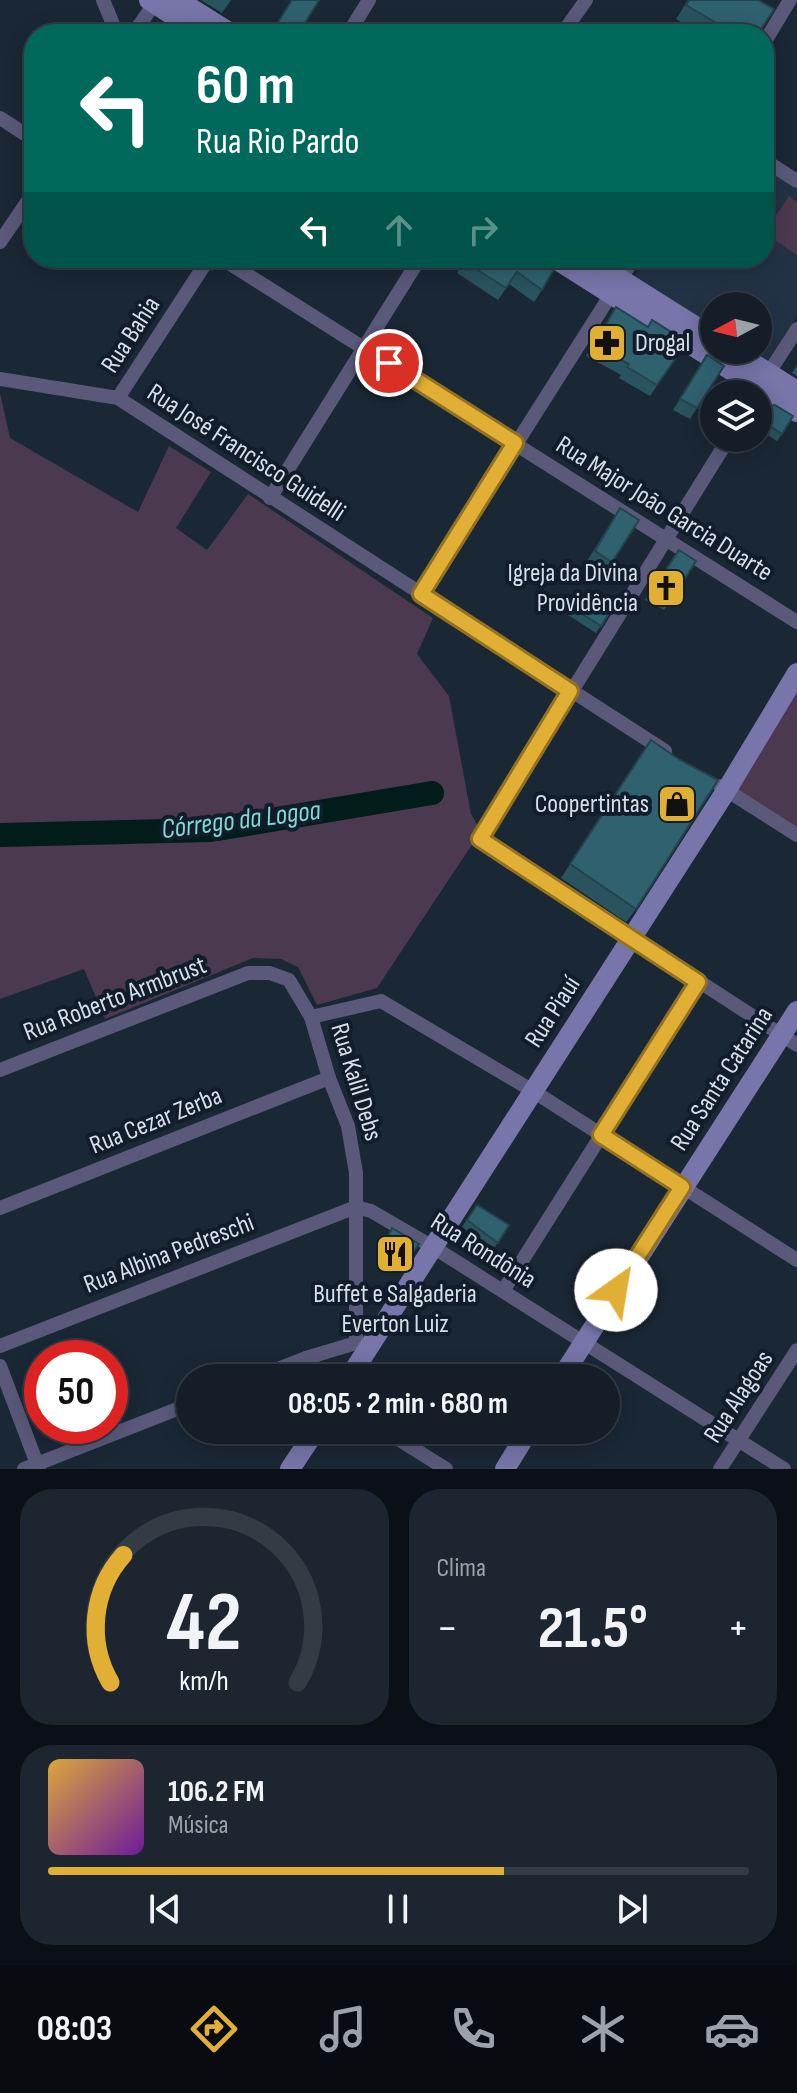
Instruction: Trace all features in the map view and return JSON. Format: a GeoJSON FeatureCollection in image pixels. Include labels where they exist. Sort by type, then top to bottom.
{"type":"FeatureCollection","features":[{"type":"Feature","properties":{"kind":"main road"},"geometry":{"type":"LineString","coordinates":[[178,0],[216,24]]}},
{"type":"Feature","properties":{"kind":"main road"},"geometry":{"type":"LineString","coordinates":[[153,1],[187,24]]}},
{"type":"Feature","properties":{"kind":"main road"},"geometry":{"type":"LineString","coordinates":[[575,268],[700,331]]}},
{"type":"Feature","properties":{"kind":"main road"},"geometry":{"type":"LineString","coordinates":[[597,268],[616,287],[754,380]]}},
{"type":"Feature","properties":{"kind":"main road"},"geometry":{"type":"LineString","coordinates":[[744,364],[757,380]]}},
{"type":"Feature","properties":{"kind":"main road"},"geometry":{"type":"LineString","coordinates":[[772,387],[797,391]]}},
{"type":"Feature","properties":{"kind":"main road"},"geometry":{"type":"LineString","coordinates":[[772,393],[797,412]]}},
{"type":"Feature","properties":{"kind":"main road","name":"Rua Piauí"},"geometry":{"type":"LineString","coordinates":[[355,1364],[362,1347],[433,1247],[631,939],[720,786],[797,673]]}},
{"type":"Feature","properties":{"kind":"main road","name":"Rua Santa Catarina"},"geometry":{"type":"LineString","coordinates":[[570,1364],[682,1187],[789,1040],[797,1011]]}},
{"type":"Feature","properties":{"kind":"main road"},"geometry":{"type":"LineString","coordinates":[[290,1469],[307,1444]]}},
{"type":"Feature","properties":{"kind":"main road"},"geometry":{"type":"LineString","coordinates":[[505,1469],[520,1444]]}},
{"type":"Feature","properties":{"kind":"street"},"geometry":{"type":"LineString","coordinates":[[103,0],[113,24]]}},
{"type":"Feature","properties":{"kind":"street"},"geometry":{"type":"LineString","coordinates":[[354,24],[369,0]]}},
{"type":"Feature","properties":{"kind":"street"},"geometry":{"type":"LineString","coordinates":[[569,24],[586,0]]}},
{"type":"Feature","properties":{"kind":"street"},"geometry":{"type":"LineString","coordinates":[[774,26],[790,0]]}},
{"type":"Feature","properties":{"kind":"street"},"geometry":{"type":"LineString","coordinates":[[139,24],[153,1]]}},
{"type":"Feature","properties":{"kind":"street"},"geometry":{"type":"LineString","coordinates":[[0,118],[24,134]]}},
{"type":"Feature","properties":{"kind":"street"},"geometry":{"type":"LineString","coordinates":[[774,166],[797,181]]}},
{"type":"Feature","properties":{"kind":"street"},"geometry":{"type":"LineString","coordinates":[[0,242],[24,207]]}},
{"type":"Feature","properties":{"kind":"street","name":"Rua Bahia"},"geometry":{"type":"LineString","coordinates":[[118,398],[202,268]]}},
{"type":"Feature","properties":{"kind":"street","name":"Rua Major João Garcia Duarte"},"geometry":{"type":"LineString","coordinates":[[237,268],[797,622]]}},
{"type":"Feature","properties":{"kind":"street"},"geometry":{"type":"LineString","coordinates":[[270,498],[414,268]]}},
{"type":"Feature","properties":{"kind":"street"},"geometry":{"type":"LineString","coordinates":[[421,594],[628,268]]}},
{"type":"Feature","properties":{"kind":"street"},"geometry":{"type":"LineString","coordinates":[[764,380],[797,329]]}},
{"type":"Feature","properties":{"kind":"street","name":"Rua José Francisco Guidelli"},"geometry":{"type":"LineString","coordinates":[[0,379],[118,398],[674,757]]}},
{"type":"Feature","properties":{"kind":"street"},"geometry":{"type":"LineString","coordinates":[[720,452],[480,839],[789,1040]]}},
{"type":"Feature","properties":{"kind":"street"},"geometry":{"type":"LineString","coordinates":[[720,786],[797,835]]}},
{"type":"Feature","properties":{"kind":"street","name":"Rua Kalil Debs"},"geometry":{"type":"LineString","coordinates":[[248,973],[270,973],[289,980],[311,1017],[329,1078],[348,1126],[356,1173],[362,1347]]}},
{"type":"Feature","properties":{"kind":"street","name":"Rua Roberto Armbrust"},"geometry":{"type":"LineString","coordinates":[[0,1070],[248,973]]}},
{"type":"Feature","properties":{"kind":"street"},"geometry":{"type":"LineString","coordinates":[[503,1291],[698,982]]}},
{"type":"Feature","properties":{"kind":"street"},"geometry":{"type":"LineString","coordinates":[[311,1017],[381,1001],[533,1091],[797,1260]]}},
{"type":"Feature","properties":{"kind":"street","name":"Rua Cezar Zerba"},"geometry":{"type":"LineString","coordinates":[[0,1208],[329,1078]]}},
{"type":"Feature","properties":{"kind":"street","name":"Rua Rondônia"},"geometry":{"type":"LineString","coordinates":[[356,1207],[371,1211],[433,1247],[784,1469]]}},
{"type":"Feature","properties":{"kind":"street","name":"Rua Albina Pedreschi"},"geometry":{"type":"LineString","coordinates":[[0,1346],[356,1207]]}},
{"type":"Feature","properties":{"kind":"street"},"geometry":{"type":"LineString","coordinates":[[291,1364],[362,1347]]}},
{"type":"Feature","properties":{"kind":"street","name":"Rua Alagoas"},"geometry":{"type":"LineString","coordinates":[[720,1469],[797,1350]]}},
{"type":"Feature","properties":{"kind":"street"},"geometry":{"type":"LineString","coordinates":[[306,1358],[312,1364]]}},
{"type":"Feature","properties":{"kind":"street"},"geometry":{"type":"LineString","coordinates":[[0,1366],[33,1467],[176,1410]]}},
{"type":"Feature","properties":{"kind":"street"},"geometry":{"type":"LineString","coordinates":[[406,1444],[446,1469]]}},
{"type":"Feature","properties":{"kind":"shaded area"},"geometry":{"type":"Polygon","coordinates":[[[774,174],[797,189],[797,316],[772,354],[772,292],[700,292],[700,318],[634,278],[640,268],[774,268],[774,174]]]}},
{"type":"Feature","properties":{"kind":"shaded area"},"geometry":{"type":"Polygon","coordinates":[[[789,196],[797,202],[797,255],[774,240],[774,218],[789,196]]]}},
{"type":"Feature","properties":{"kind":"shaded area"},"geometry":{"type":"Polygon","coordinates":[[[0,393],[10,438],[138,512],[169,446],[211,472],[176,528],[207,550],[248,494],[433,618],[417,654],[449,696],[471,814],[481,831],[377,988],[317,1005],[298,967],[281,959],[253,958],[105,1019],[84,969],[0,999],[0,393]]]}},
{"type":"Feature","properties":{"kind":"shaded area"},"geometry":{"type":"Polygon","coordinates":[[[797,673],[797,835],[726,791],[797,673]]]}},
{"type":"Feature","properties":{"kind":"building"},"geometry":{"type":"Polygon","coordinates":[[[292,0],[319,0],[304,24],[277,24],[292,0]]]}},
{"type":"Feature","properties":{"kind":"building"},"geometry":{"type":"Polygon","coordinates":[[[689,0],[758,0],[774,9],[764,24],[718,24],[686,5],[689,0]]]}},
{"type":"Feature","properties":{"kind":"building"},"geometry":{"type":"Polygon","coordinates":[[[474,268],[555,268],[542,290],[517,272],[506,288],[474,268]]]}},
{"type":"Feature","properties":{"kind":"building"},"geometry":{"type":"Polygon","coordinates":[[[616,307],[648,327],[652,320],[687,342],[657,385],[627,367],[629,364],[594,345],[616,307]]]}},
{"type":"Feature","properties":{"kind":"building"},"geometry":{"type":"Polygon","coordinates":[[[701,364],[724,366],[715,380],[700,380],[700,403],[697,408],[680,399],[701,364]]]}},
{"type":"Feature","properties":{"kind":"building"},"geometry":{"type":"Polygon","coordinates":[[[772,405],[793,416],[782,434],[772,427],[772,405]]]}},
{"type":"Feature","properties":{"kind":"building"},"geometry":{"type":"Polygon","coordinates":[[[620,508],[639,520],[612,562],[595,551],[620,508]]]}},
{"type":"Feature","properties":{"kind":"building"},"geometry":{"type":"Polygon","coordinates":[[[679,550],[696,561],[674,596],[655,586],[679,550]]]}},
{"type":"Feature","properties":{"kind":"building"},"geometry":{"type":"Polygon","coordinates":[[[582,594],[610,612],[601,626],[573,608],[582,594]]]}},
{"type":"Feature","properties":{"kind":"building"},"geometry":{"type":"Polygon","coordinates":[[[651,740],[718,780],[636,909],[570,864],[651,740]]]}},
{"type":"Feature","properties":{"kind":"building"},"geometry":{"type":"Polygon","coordinates":[[[477,1205],[509,1225],[498,1243],[467,1220],[477,1205]]]}},
{"type":"Feature","properties":{"kind":"building","name":"Buffet e Salgaderia Everton Luiz"},"geometry":{"type":"Polygon","coordinates":[[[392,1228],[419,1244],[404,1265],[381,1250],[392,1228]]]}},
{"type":"Feature","properties":{"kind":"waterway","name":"Córrego da Logoa"},"geometry":{"type":"LineString","coordinates":[[0,835],[211,830],[432,793]]}},
{"type":"Feature","properties":{"kind":"place","name":"Drogal"},"geometry":{"type":"Point","coordinates":[607,343]}},
{"type":"Feature","properties":{"kind":"place","name":"Igreja da Divina Providência"},"geometry":{"type":"Point","coordinates":[666,588]}},
{"type":"Feature","properties":{"kind":"place","name":"Coopertintas"},"geometry":{"type":"Point","coordinates":[677,804]}},
{"type":"Feature","properties":{"kind":"place","name":"Buffet e Salgaderia Everton Luiz"},"geometry":{"type":"Point","coordinates":[395,1254]}},
{"type":"Feature","properties":{"kind":"route"},"geometry":{"type":"LineString","coordinates":[[389,363],[515,443],[421,594],[570,691],[480,839],[698,982],[601,1135],[682,1187],[616,1290]]}}]}
